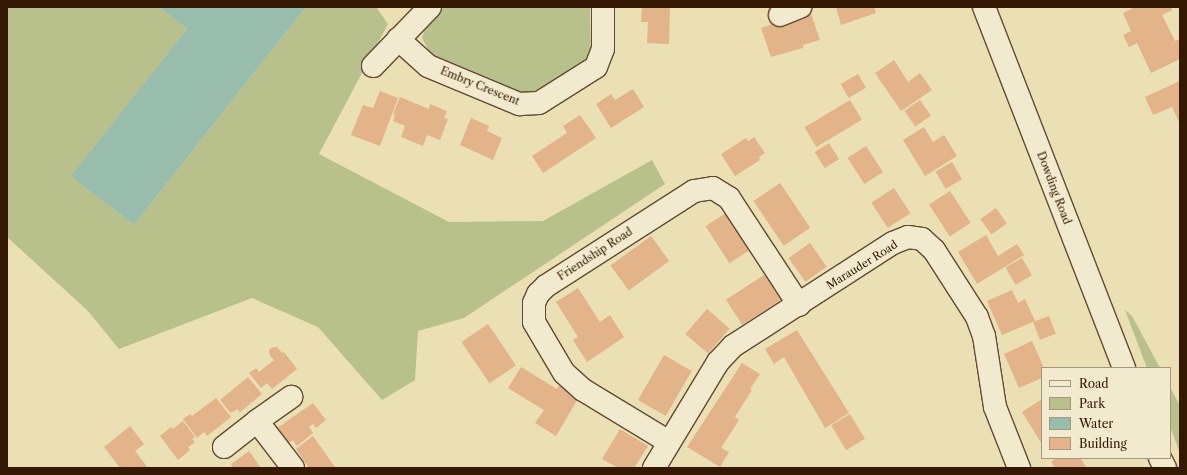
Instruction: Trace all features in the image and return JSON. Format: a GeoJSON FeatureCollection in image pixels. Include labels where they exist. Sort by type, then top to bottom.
{"type":"FeatureCollection","features":[{"type":"Feature","properties":{"kind":"street"},"geometry":{"type":"LineString","coordinates":[[373,66],[430,7]]}},
{"type":"Feature","properties":{"kind":"street","name":"Embry Crescent"},"geometry":{"type":"LineString","coordinates":[[398,39],[428,66],[519,104],[539,103],[596,67],[603,49],[603,7]]}},
{"type":"Feature","properties":{"kind":"street","name":"Dowding Road"},"geometry":{"type":"LineString","coordinates":[[984,7],[1124,367]]}},
{"type":"Feature","properties":{"kind":"street","name":"Friendship Road"},"geometry":{"type":"LineString","coordinates":[[669,442],[583,390],[564,373],[534,322],[534,303],[538,294],[546,286],[694,191],[713,188],[729,198],[799,305]]}},
{"type":"Feature","properties":{"kind":"street","name":"Marauder Road"},"geometry":{"type":"LineString","coordinates":[[654,468],[718,362],[733,346],[799,305],[893,243],[908,237],[922,239],[934,250],[977,317],[984,336],[995,407],[1019,468]]}},
{"type":"Feature","properties":{"kind":"street"},"geometry":{"type":"LineString","coordinates":[[224,447],[291,396]]}},
{"type":"Feature","properties":{"kind":"street"},"geometry":{"type":"LineString","coordinates":[[257,421],[293,468]]}},
{"type":"Feature","properties":{"kind":"green space"},"geometry":{"type":"Polygon","coordinates":[[[7,7],[159,7],[187,29],[72,176],[134,225],[306,7],[376,7],[388,24],[319,154],[449,222],[543,221],[652,160],[665,184],[464,318],[418,331],[415,380],[382,400],[318,327],[252,298],[119,349],[88,311],[7,237],[7,7]]]}},
{"type":"Feature","properties":{"kind":"green space"},"geometry":{"type":"Polygon","coordinates":[[[442,7],[590,7],[591,55],[536,94],[512,98],[436,64],[422,38],[427,22],[442,7]]]}},
{"type":"Feature","properties":{"kind":"green space"},"geometry":{"type":"Polygon","coordinates":[[[1125,310],[1132,316],[1159,367],[1147,367],[1125,310]]]}},
{"type":"Feature","properties":{"kind":"green space"},"geometry":{"type":"Polygon","coordinates":[[[1171,389],[1180,406],[1180,453],[1171,430],[1171,389]]]}},
{"type":"Feature","properties":{"kind":"water"},"geometry":{"type":"Polygon","coordinates":[[[159,7],[306,7],[134,225],[71,176],[187,29],[159,7]]]}},
{"type":"Feature","properties":{"kind":"building"},"geometry":{"type":"Polygon","coordinates":[[[642,7],[670,7],[669,44],[647,43],[648,22],[641,22],[642,7]]]}},
{"type":"Feature","properties":{"kind":"building"},"geometry":{"type":"Polygon","coordinates":[[[836,7],[874,7],[876,13],[841,25],[836,7]]]}},
{"type":"Feature","properties":{"kind":"building"},"geometry":{"type":"Polygon","coordinates":[[[1135,7],[1171,7],[1172,10],[1162,15],[1175,41],[1180,39],[1180,59],[1151,73],[1137,43],[1129,47],[1123,35],[1131,31],[1123,13],[1135,7]]]}},
{"type":"Feature","properties":{"kind":"building"},"geometry":{"type":"Polygon","coordinates":[[[810,11],[820,40],[803,45],[803,48],[771,57],[761,28],[810,11]]]}},
{"type":"Feature","properties":{"kind":"building"},"geometry":{"type":"Polygon","coordinates":[[[894,60],[908,82],[920,73],[932,90],[901,111],[875,73],[894,60]]]}},
{"type":"Feature","properties":{"kind":"building"},"geometry":{"type":"Polygon","coordinates":[[[858,74],[866,88],[849,98],[841,84],[858,74]]]}},
{"type":"Feature","properties":{"kind":"building"},"geometry":{"type":"Polygon","coordinates":[[[1180,81],[1180,124],[1172,107],[1153,115],[1145,97],[1180,81]]]}},
{"type":"Feature","properties":{"kind":"building"},"geometry":{"type":"Polygon","coordinates":[[[633,89],[644,107],[611,128],[596,104],[611,94],[615,100],[633,89]]]}},
{"type":"Feature","properties":{"kind":"building"},"geometry":{"type":"Polygon","coordinates":[[[380,91],[398,98],[380,146],[351,135],[363,105],[373,108],[380,91]]]}},
{"type":"Feature","properties":{"kind":"building"},"geometry":{"type":"Polygon","coordinates":[[[400,97],[429,109],[430,104],[447,111],[444,118],[448,119],[440,140],[427,135],[423,146],[401,137],[405,126],[393,121],[395,115],[393,114],[400,97]]]}},
{"type":"Feature","properties":{"kind":"building"},"geometry":{"type":"Polygon","coordinates":[[[850,100],[862,120],[816,147],[805,127],[850,100]]]}},
{"type":"Feature","properties":{"kind":"building"},"geometry":{"type":"Polygon","coordinates":[[[920,100],[931,116],[915,126],[904,111],[920,100]]]}},
{"type":"Feature","properties":{"kind":"building"},"geometry":{"type":"Polygon","coordinates":[[[580,115],[596,138],[543,173],[532,156],[567,133],[563,126],[580,115]]]}},
{"type":"Feature","properties":{"kind":"building"},"geometry":{"type":"Polygon","coordinates":[[[471,118],[489,126],[487,131],[502,138],[493,160],[460,145],[471,118]]]}},
{"type":"Feature","properties":{"kind":"building"},"geometry":{"type":"Polygon","coordinates":[[[924,127],[933,142],[944,135],[957,156],[925,176],[903,140],[924,127]]]}},
{"type":"Feature","properties":{"kind":"building"},"geometry":{"type":"Polygon","coordinates":[[[754,137],[765,153],[759,157],[760,160],[735,176],[721,154],[746,138],[748,141],[754,137]]]}},
{"type":"Feature","properties":{"kind":"building"},"geometry":{"type":"Polygon","coordinates":[[[829,143],[839,159],[825,168],[815,152],[829,143]]]}},
{"type":"Feature","properties":{"kind":"building"},"geometry":{"type":"Polygon","coordinates":[[[866,146],[883,172],[864,184],[848,158],[866,146]]]}},
{"type":"Feature","properties":{"kind":"building"},"geometry":{"type":"Polygon","coordinates":[[[952,162],[962,179],[946,189],[936,172],[952,162]]]}},
{"type":"Feature","properties":{"kind":"building"},"geometry":{"type":"Polygon","coordinates":[[[780,183],[810,228],[784,246],[753,201],[780,183]]]}},
{"type":"Feature","properties":{"kind":"building"},"geometry":{"type":"Polygon","coordinates":[[[894,188],[910,213],[888,228],[871,203],[894,188]]]}},
{"type":"Feature","properties":{"kind":"building"},"geometry":{"type":"Polygon","coordinates":[[[950,191],[971,223],[950,236],[929,205],[950,191]]]}},
{"type":"Feature","properties":{"kind":"building"},"geometry":{"type":"Polygon","coordinates":[[[996,208],[1007,224],[991,234],[980,219],[996,208]]]}},
{"type":"Feature","properties":{"kind":"building"},"geometry":{"type":"Polygon","coordinates":[[[729,211],[753,248],[729,263],[706,226],[729,211]]]}},
{"type":"Feature","properties":{"kind":"building"},"geometry":{"type":"Polygon","coordinates":[[[986,235],[998,256],[1017,244],[1024,255],[977,284],[958,252],[986,235]]]}},
{"type":"Feature","properties":{"kind":"building"},"geometry":{"type":"Polygon","coordinates":[[[651,236],[669,261],[629,290],[611,265],[651,236]]]}},
{"type":"Feature","properties":{"kind":"building"},"geometry":{"type":"Polygon","coordinates":[[[810,243],[827,267],[805,282],[789,258],[810,243]]]}},
{"type":"Feature","properties":{"kind":"building"},"geometry":{"type":"Polygon","coordinates":[[[1022,258],[1032,275],[1016,285],[1006,268],[1022,258]]]}},
{"type":"Feature","properties":{"kind":"building"},"geometry":{"type":"Polygon","coordinates":[[[767,273],[783,298],[742,325],[726,300],[767,273]]]}},
{"type":"Feature","properties":{"kind":"building"},"geometry":{"type":"Polygon","coordinates":[[[578,288],[600,322],[610,315],[624,337],[587,362],[573,340],[578,337],[556,302],[578,288]]]}},
{"type":"Feature","properties":{"kind":"building"},"geometry":{"type":"Polygon","coordinates":[[[1012,290],[1018,303],[1025,299],[1035,321],[1002,335],[987,301],[1012,290]]]}},
{"type":"Feature","properties":{"kind":"building"},"geometry":{"type":"Polygon","coordinates":[[[707,309],[730,329],[708,354],[685,334],[707,309]]]}},
{"type":"Feature","properties":{"kind":"building"},"geometry":{"type":"Polygon","coordinates":[[[1049,316],[1056,334],[1040,340],[1033,322],[1049,316]]]}},
{"type":"Feature","properties":{"kind":"building"},"geometry":{"type":"Polygon","coordinates":[[[488,324],[516,365],[489,383],[461,342],[488,324]]]}},
{"type":"Feature","properties":{"kind":"building"},"geometry":{"type":"Polygon","coordinates":[[[797,330],[849,413],[825,428],[784,357],[774,364],[765,349],[797,330]]]}},
{"type":"Feature","properties":{"kind":"building"},"geometry":{"type":"Polygon","coordinates":[[[1032,341],[1044,367],[1041,367],[1041,378],[1019,388],[1004,354],[1032,341]]]}},
{"type":"Feature","properties":{"kind":"building"},"geometry":{"type":"Polygon","coordinates":[[[273,347],[277,347],[282,353],[284,352],[297,369],[272,389],[267,383],[261,388],[249,373],[256,368],[259,372],[274,360],[270,356],[269,350],[273,347]]]}},
{"type":"Feature","properties":{"kind":"building"},"geometry":{"type":"Polygon","coordinates":[[[664,355],[692,371],[666,416],[638,400],[664,355]]]}},
{"type":"Feature","properties":{"kind":"building"},"geometry":{"type":"Polygon","coordinates":[[[742,363],[760,374],[735,417],[739,420],[721,448],[729,452],[720,467],[687,447],[742,363]]]}},
{"type":"Feature","properties":{"kind":"building"},"geometry":{"type":"Polygon","coordinates":[[[521,367],[557,389],[559,385],[579,397],[556,436],[535,423],[544,410],[508,388],[521,367]]]}},
{"type":"Feature","properties":{"kind":"building"},"geometry":{"type":"Polygon","coordinates":[[[248,377],[262,394],[240,412],[237,409],[231,413],[220,400],[248,377]]]}},
{"type":"Feature","properties":{"kind":"building"},"geometry":{"type":"Polygon","coordinates":[[[216,398],[231,417],[207,436],[204,432],[197,438],[183,419],[190,414],[192,416],[216,398]]]}},
{"type":"Feature","properties":{"kind":"building"},"geometry":{"type":"Polygon","coordinates":[[[1041,400],[1041,442],[1022,412],[1041,400]]]}},
{"type":"Feature","properties":{"kind":"building"},"geometry":{"type":"Polygon","coordinates":[[[313,403],[326,420],[316,428],[313,424],[309,427],[313,433],[297,446],[293,440],[289,443],[277,428],[313,403]]]}},
{"type":"Feature","properties":{"kind":"building"},"geometry":{"type":"Polygon","coordinates":[[[850,414],[865,439],[846,450],[831,425],[850,414]]]}},
{"type":"Feature","properties":{"kind":"building"},"geometry":{"type":"Polygon","coordinates":[[[183,421],[195,437],[192,439],[195,442],[188,447],[190,450],[178,460],[160,436],[171,427],[173,429],[183,421]]]}},
{"type":"Feature","properties":{"kind":"building"},"geometry":{"type":"Polygon","coordinates":[[[130,426],[144,444],[135,451],[148,468],[120,468],[104,447],[130,426]]]}},
{"type":"Feature","properties":{"kind":"building"},"geometry":{"type":"Polygon","coordinates":[[[620,429],[648,446],[634,468],[618,468],[602,459],[620,429]]]}},
{"type":"Feature","properties":{"kind":"building"},"geometry":{"type":"Polygon","coordinates":[[[313,436],[335,467],[334,468],[309,468],[296,449],[313,436]]]}},
{"type":"Feature","properties":{"kind":"building"},"geometry":{"type":"Polygon","coordinates":[[[249,451],[261,468],[233,468],[231,464],[249,451]]]}},
{"type":"Feature","properties":{"kind":"building"},"geometry":{"type":"Polygon","coordinates":[[[1055,459],[1081,459],[1087,468],[1055,468],[1051,462],[1055,459]]]}}]}
